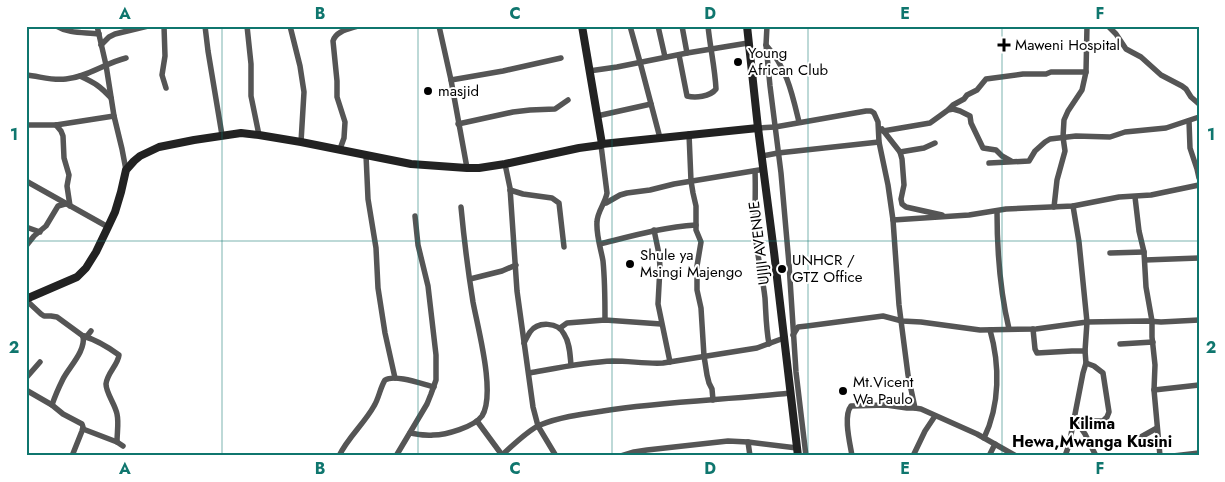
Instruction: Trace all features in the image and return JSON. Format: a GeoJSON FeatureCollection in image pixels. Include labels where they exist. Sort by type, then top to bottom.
{"type":"FeatureCollection","features":[{"type":"Feature","properties":{"kind":"street"},"geometry":{"type":"LineString","coordinates":[[56,26],[68,31],[99,34]]}},
{"type":"Feature","properties":{"kind":"street"},"geometry":{"type":"LineString","coordinates":[[97,26],[126,170],[119,199],[96,252],[82,272],[77,277],[26,299],[40,314],[57,318],[83,336],[104,344],[119,355],[106,385],[116,413],[118,424],[117,442]]}},
{"type":"Feature","properties":{"kind":"street"},"geometry":{"type":"LineString","coordinates":[[101,45],[109,37],[116,34],[146,26]]}},
{"type":"Feature","properties":{"kind":"street"},"geometry":{"type":"LineString","coordinates":[[164,26],[165,56],[162,75],[166,88]]}},
{"type":"Feature","properties":{"kind":"street"},"geometry":{"type":"LineString","coordinates":[[205,26],[222,135]]}},
{"type":"Feature","properties":{"kind":"street"},"geometry":{"type":"LineString","coordinates":[[247,26],[251,64],[251,96],[259,135]]}},
{"type":"Feature","properties":{"kind":"street"},"geometry":{"type":"LineString","coordinates":[[290,26],[304,92],[300,142]]}},
{"type":"Feature","properties":{"kind":"street"},"geometry":{"type":"LineString","coordinates":[[340,149],[344,138],[345,122],[337,97],[333,41],[337,34],[358,26]]}},
{"type":"Feature","properties":{"kind":"street"},"geometry":{"type":"LineString","coordinates":[[439,26],[467,168]]}},
{"type":"Feature","properties":{"kind":"street"},"geometry":{"type":"LineString","coordinates":[[582,26],[602,144],[608,193],[597,218],[596,225],[604,280],[605,320]]}},
{"type":"Feature","properties":{"kind":"street"},"geometry":{"type":"LineString","coordinates":[[630,26],[660,138]]}},
{"type":"Feature","properties":{"kind":"street"},"geometry":{"type":"LineString","coordinates":[[658,26],[665,58]]}},
{"type":"Feature","properties":{"kind":"street"},"geometry":{"type":"LineString","coordinates":[[682,26],[687,53]]}},
{"type":"Feature","properties":{"kind":"street"},"geometry":{"type":"LineString","coordinates":[[679,55],[685,94],[689,97],[697,97],[713,93],[716,89],[715,74],[708,26]]}},
{"type":"Feature","properties":{"kind":"street","name":"UJIJI AVENUE"},"geometry":{"type":"LineString","coordinates":[[747,26],[762,156],[759,170],[773,243],[797,452]]}},
{"type":"Feature","properties":{"kind":"street"},"geometry":{"type":"LineString","coordinates":[[767,26],[766,46],[789,264],[796,372],[806,456]]}},
{"type":"Feature","properties":{"kind":"street"},"geometry":{"type":"LineString","coordinates":[[1054,207],[1057,180],[1065,151],[1064,128],[1066,115],[1082,90],[1086,72],[1086,26]]}},
{"type":"Feature","properties":{"kind":"street"},"geometry":{"type":"LineString","coordinates":[[1108,26],[1126,49],[1141,58],[1161,75],[1186,89],[1199,104]]}},
{"type":"Feature","properties":{"kind":"street"},"geometry":{"type":"LineString","coordinates":[[590,71],[748,43]]}},
{"type":"Feature","properties":{"kind":"street"},"geometry":{"type":"LineString","coordinates":[[766,46],[777,58],[788,80],[799,122]]}},
{"type":"Feature","properties":{"kind":"street"},"geometry":{"type":"LineString","coordinates":[[26,75],[64,80],[80,76],[116,60],[126,58]]}},
{"type":"Feature","properties":{"kind":"street"},"geometry":{"type":"LineString","coordinates":[[451,80],[561,58]]}},
{"type":"Feature","properties":{"kind":"street"},"geometry":{"type":"LineString","coordinates":[[883,131],[930,123],[967,95],[977,90],[986,79],[1051,72],[1086,72]]}},
{"type":"Feature","properties":{"kind":"street"},"geometry":{"type":"LineString","coordinates":[[80,76],[96,83],[111,98]]}},
{"type":"Feature","properties":{"kind":"street"},"geometry":{"type":"LineString","coordinates":[[458,124],[513,112],[555,109],[568,100]]}},
{"type":"Feature","properties":{"kind":"street"},"geometry":{"type":"LineString","coordinates":[[597,116],[651,104]]}},
{"type":"Feature","properties":{"kind":"street"},"geometry":{"type":"LineString","coordinates":[[948,110],[953,109],[970,116],[982,148],[996,150],[1005,159],[1013,162]]}},
{"type":"Feature","properties":{"kind":"street"},"geometry":{"type":"LineString","coordinates":[[126,170],[140,156],[159,147],[241,133],[340,149],[411,164],[479,168],[602,144],[775,126],[871,111],[883,131],[900,152],[904,173],[902,204],[906,207],[946,217]]}},
{"type":"Feature","properties":{"kind":"street"},"geometry":{"type":"LineString","coordinates":[[26,125],[56,125],[114,116]]}},
{"type":"Feature","properties":{"kind":"street"},"geometry":{"type":"LineString","coordinates":[[989,163],[1029,161],[1033,153],[1050,139],[1087,136],[1110,137],[1125,132],[1166,128],[1199,117]]}},
{"type":"Feature","properties":{"kind":"street"},"geometry":{"type":"LineString","coordinates":[[1189,121],[1190,148],[1199,178]]}},
{"type":"Feature","properties":{"kind":"street"},"geometry":{"type":"LineString","coordinates":[[878,122],[879,142],[893,220],[897,278],[908,375],[915,408]]}},
{"type":"Feature","properties":{"kind":"street"},"geometry":{"type":"LineString","coordinates":[[56,125],[63,136],[64,158],[69,175],[67,186],[68,205]]}},
{"type":"Feature","properties":{"kind":"street"},"geometry":{"type":"LineString","coordinates":[[689,134],[693,194],[696,206],[696,230],[701,242],[697,266],[697,290],[701,308],[704,356],[713,400]]}},
{"type":"Feature","properties":{"kind":"street"},"geometry":{"type":"LineString","coordinates":[[762,156],[778,152],[879,142]]}},
{"type":"Feature","properties":{"kind":"street"},"geometry":{"type":"LineString","coordinates":[[900,152],[935,144]]}},
{"type":"Feature","properties":{"kind":"street"},"geometry":{"type":"LineString","coordinates":[[366,154],[368,199],[376,248],[378,288],[395,378]]}},
{"type":"Feature","properties":{"kind":"street"},"geometry":{"type":"LineString","coordinates":[[505,164],[510,190],[517,291],[533,407],[538,426],[556,456]]}},
{"type":"Feature","properties":{"kind":"street"},"geometry":{"type":"LineString","coordinates":[[604,205],[627,193],[759,170],[756,192],[756,242],[765,298],[766,328],[770,344]]}},
{"type":"Feature","properties":{"kind":"street"},"geometry":{"type":"LineString","coordinates":[[26,181],[108,227]]}},
{"type":"Feature","properties":{"kind":"street"},"geometry":{"type":"LineString","coordinates":[[893,220],[946,217],[1006,209],[1073,206],[1119,197],[1151,195],[1199,185]]}},
{"type":"Feature","properties":{"kind":"street"},"geometry":{"type":"LineString","coordinates":[[510,190],[552,198],[559,203],[564,247]]}},
{"type":"Feature","properties":{"kind":"street"},"geometry":{"type":"LineString","coordinates":[[1135,197],[1139,231],[1144,252],[1145,279],[1152,322],[1155,365],[1154,390],[1160,456]]}},
{"type":"Feature","properties":{"kind":"street"},"geometry":{"type":"LineString","coordinates":[[26,246],[46,226],[58,206],[68,205]]}},
{"type":"Feature","properties":{"kind":"street"},"geometry":{"type":"LineString","coordinates":[[1065,456],[1076,421],[1082,373],[1086,363],[1087,322],[1079,242],[1073,206]]}},
{"type":"Feature","properties":{"kind":"street"},"geometry":{"type":"LineString","coordinates":[[410,433],[433,436],[460,429],[477,421],[485,408],[487,393],[486,376],[470,279],[461,207]]}},
{"type":"Feature","properties":{"kind":"street"},"geometry":{"type":"LineString","coordinates":[[997,211],[998,266],[1009,330]]}},
{"type":"Feature","properties":{"kind":"street"},"geometry":{"type":"LineString","coordinates":[[396,456],[427,404],[436,380],[437,369],[428,286],[418,245],[414,216]]}},
{"type":"Feature","properties":{"kind":"street"},"geometry":{"type":"LineString","coordinates":[[600,244],[654,230],[696,225]]}},
{"type":"Feature","properties":{"kind":"street"},"geometry":{"type":"LineString","coordinates":[[26,227],[40,232]]}},
{"type":"Feature","properties":{"kind":"street"},"geometry":{"type":"LineString","coordinates":[[654,230],[659,254],[658,304],[670,362]]}},
{"type":"Feature","properties":{"kind":"street"},"geometry":{"type":"LineString","coordinates":[[1110,253],[1144,252]]}},
{"type":"Feature","properties":{"kind":"street"},"geometry":{"type":"LineString","coordinates":[[1145,260],[1199,258]]}},
{"type":"Feature","properties":{"kind":"street"},"geometry":{"type":"LineString","coordinates":[[470,279],[502,272],[516,265]]}},
{"type":"Feature","properties":{"kind":"street"},"geometry":{"type":"LineString","coordinates":[[793,335],[798,328],[883,316],[902,321],[980,330],[1033,329],[1087,322],[1199,320]]}},
{"type":"Feature","properties":{"kind":"street"},"geometry":{"type":"LineString","coordinates":[[560,328],[567,323],[605,320],[661,324]]}},
{"type":"Feature","properties":{"kind":"street"},"geometry":{"type":"LineString","coordinates":[[524,343],[530,330],[537,326],[543,324],[556,325],[566,336],[571,365]]}},
{"type":"Feature","properties":{"kind":"street"},"geometry":{"type":"LineString","coordinates":[[1033,329],[1037,353],[1085,351]]}},
{"type":"Feature","properties":{"kind":"street"},"geometry":{"type":"LineString","coordinates":[[984,438],[991,424],[996,384],[996,355],[990,330]]}},
{"type":"Feature","properties":{"kind":"street"},"geometry":{"type":"LineString","coordinates":[[83,336],[86,336],[91,331]]}},
{"type":"Feature","properties":{"kind":"street"},"geometry":{"type":"LineString","coordinates":[[52,405],[64,377],[82,348],[83,336]]}},
{"type":"Feature","properties":{"kind":"street"},"geometry":{"type":"LineString","coordinates":[[529,372],[571,365],[613,362],[670,362],[742,351],[770,344],[784,338]]}},
{"type":"Feature","properties":{"kind":"street"},"geometry":{"type":"LineString","coordinates":[[1120,344],[1153,342]]}},
{"type":"Feature","properties":{"kind":"street"},"geometry":{"type":"LineString","coordinates":[[26,378],[40,362]]}},
{"type":"Feature","properties":{"kind":"street"},"geometry":{"type":"LineString","coordinates":[[1076,421],[1103,421],[1109,412],[1102,373],[1094,366],[1086,363]]}},
{"type":"Feature","properties":{"kind":"street"},"geometry":{"type":"LineString","coordinates":[[339,456],[349,439],[375,405],[385,380],[395,378],[434,387]]}},
{"type":"Feature","properties":{"kind":"street"},"geometry":{"type":"LineString","coordinates":[[1154,390],[1199,385]]}},
{"type":"Feature","properties":{"kind":"street"},"geometry":{"type":"LineString","coordinates":[[26,390],[82,424],[83,429],[72,456]]}},
{"type":"Feature","properties":{"kind":"street"},"geometry":{"type":"LineString","coordinates":[[477,421],[502,455],[538,426],[566,418],[618,408],[790,393]]}},
{"type":"Feature","properties":{"kind":"street"},"geometry":{"type":"LineString","coordinates":[[852,456],[848,410],[851,406],[862,405],[886,405],[921,409],[984,438],[1016,456]]}},
{"type":"Feature","properties":{"kind":"street"},"geometry":{"type":"LineString","coordinates":[[913,456],[925,431],[935,416]]}},
{"type":"Feature","properties":{"kind":"street"},"geometry":{"type":"LineString","coordinates":[[1076,421],[1096,456]]}},
{"type":"Feature","properties":{"kind":"street"},"geometry":{"type":"LineString","coordinates":[[1139,438],[1157,428]]}},
{"type":"Feature","properties":{"kind":"street"},"geometry":{"type":"LineString","coordinates":[[83,429],[123,446]]}},
{"type":"Feature","properties":{"kind":"street"},"geometry":{"type":"LineString","coordinates":[[621,456],[634,452],[728,441],[748,442],[797,452]]}},
{"type":"Feature","properties":{"kind":"street"},"geometry":{"type":"LineString","coordinates":[[748,442],[750,456]]}},
{"type":"Feature","properties":{"kind":"street"},"geometry":{"type":"LineString","coordinates":[[989,456],[995,444]]}},
{"type":"Feature","properties":{"kind":"street"},"geometry":{"type":"LineString","coordinates":[[1174,456],[1199,453]]}},
{"type":"Feature","properties":{"kind":"place","name":"Maweni Hospital"},"geometry":{"type":"Point","coordinates":[1004,45]}},
{"type":"Feature","properties":{"kind":"place","name":"Young African Club"},"geometry":{"type":"Point","coordinates":[738,62]}},
{"type":"Feature","properties":{"kind":"place","name":"masjid"},"geometry":{"type":"Point","coordinates":[428,91]}},
{"type":"Feature","properties":{"kind":"place","name":"Shule ya Msingi Majengo"},"geometry":{"type":"Point","coordinates":[630,264]}},
{"type":"Feature","properties":{"kind":"place","name":"UNHCR / GTZ Office"},"geometry":{"type":"Point","coordinates":[782,269]}},
{"type":"Feature","properties":{"kind":"place","name":"Mt.Vicent Wa Paulo"},"geometry":{"type":"Point","coordinates":[843,391]}},
{"type":"Feature","properties":{"kind":"district","name":"Kilima Hewa,Mwanga Kusini"},"geometry":{"type":"Point","coordinates":[1092,432]}}]}
